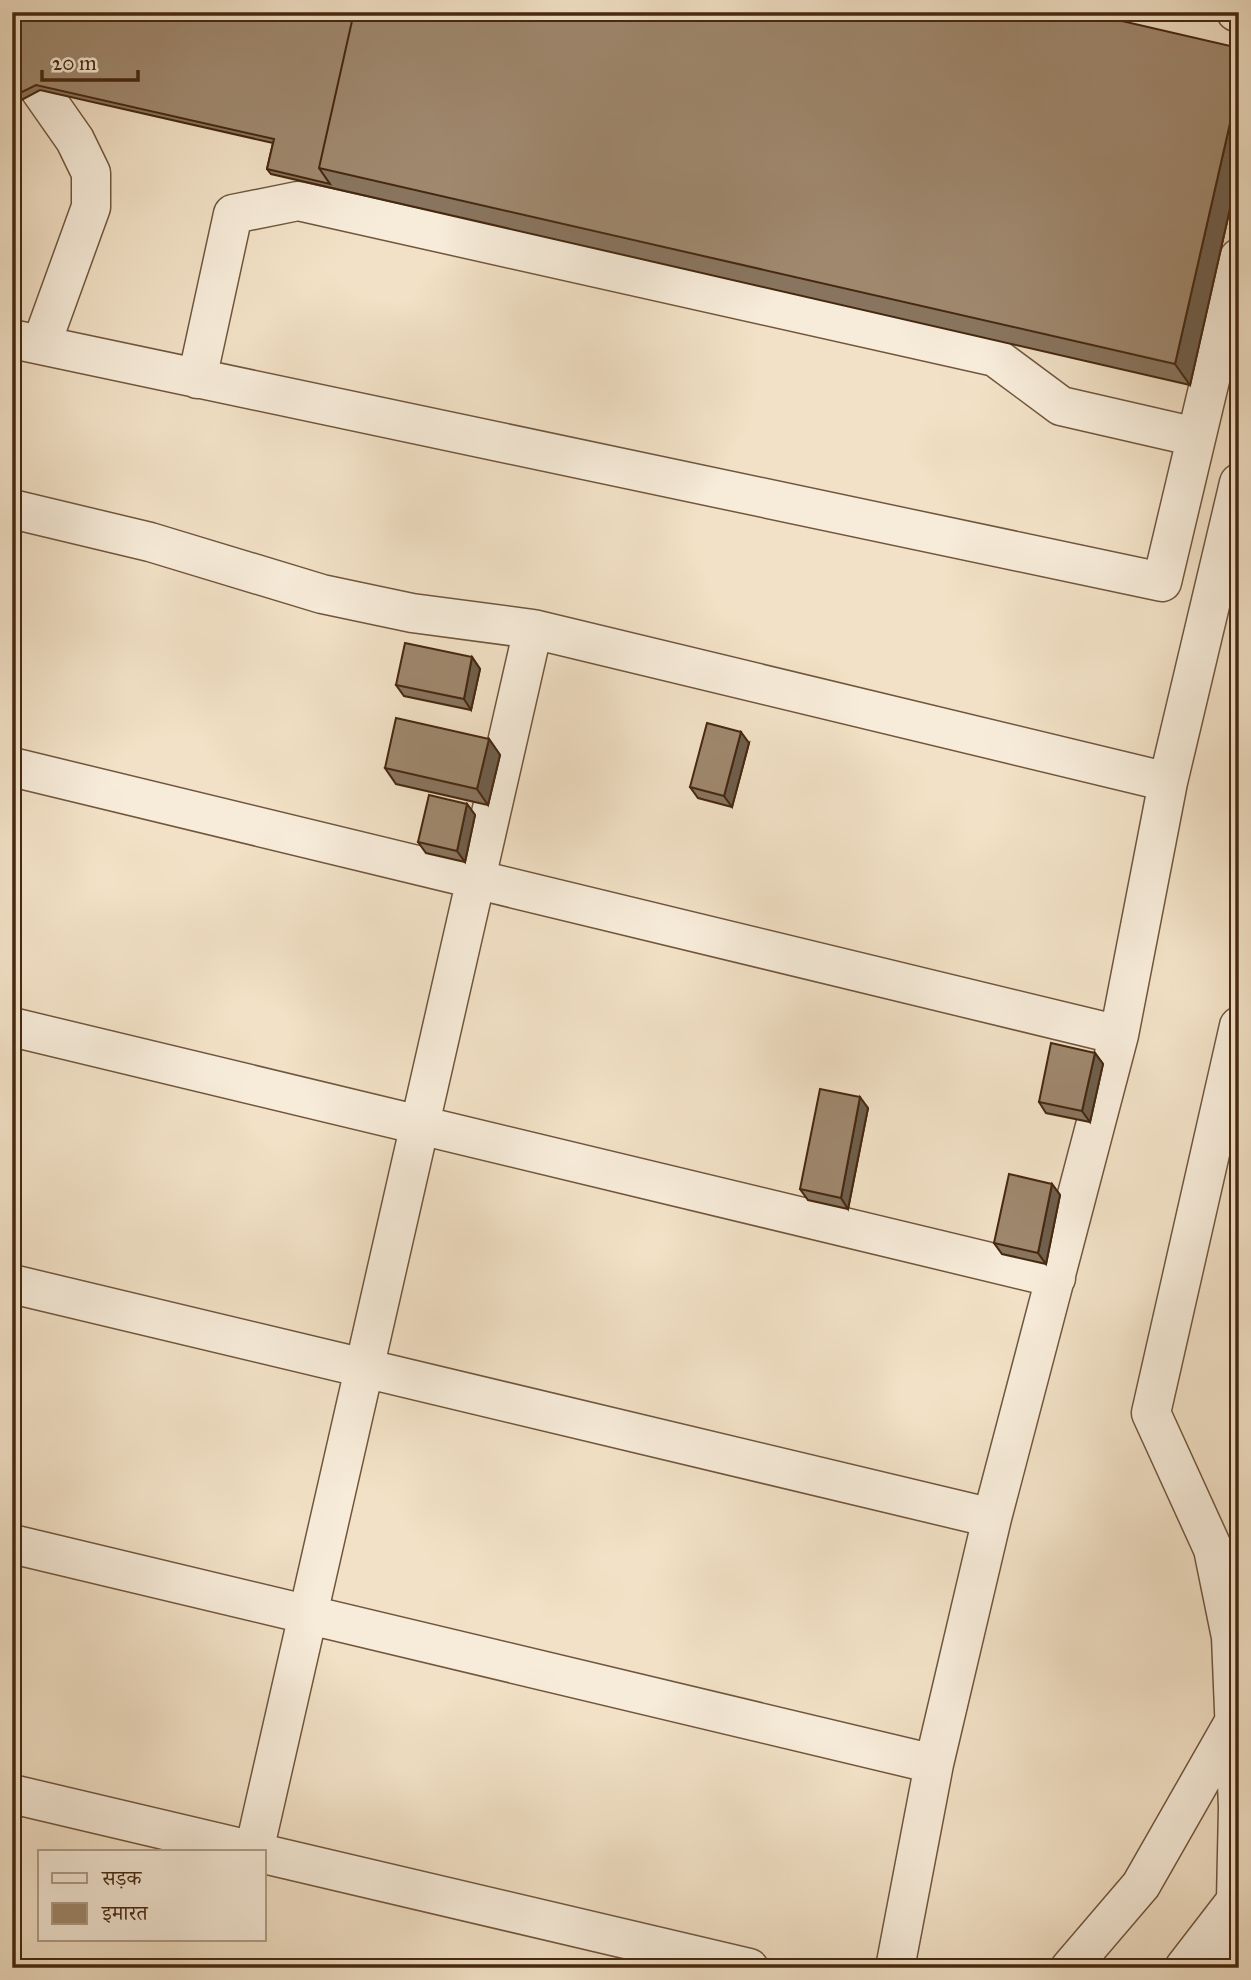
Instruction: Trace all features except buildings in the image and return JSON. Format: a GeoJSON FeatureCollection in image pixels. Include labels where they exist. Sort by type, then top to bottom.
{"type":"FeatureCollection","features":[{"type":"Feature","properties":{"kind":"street"},"geometry":{"type":"LineString","coordinates":[[40,90],[75,140],[91,173],[91,206],[27,342],[1162,582],[1239,258]]}},
{"type":"Feature","properties":{"kind":"street"},"geometry":{"type":"LineString","coordinates":[[197,379],[233,214],[299,201],[995,357],[1062,406],[1196,437]]}},
{"type":"Feature","properties":{"kind":"street"},"geometry":{"type":"LineString","coordinates":[[895,1968],[934,1764],[992,1518],[1119,1035],[1168,782],[1239,483]]}},
{"type":"Feature","properties":{"kind":"street"},"geometry":{"type":"LineString","coordinates":[[12,509],[150,542],[322,594],[412,613],[533,629],[1168,782]]}},
{"type":"Feature","properties":{"kind":"street"},"geometry":{"type":"LineString","coordinates":[[259,1850],[308,1614],[533,629]]}},
{"type":"Feature","properties":{"kind":"street"},"geometry":{"type":"LineString","coordinates":[[12,767],[1119,1035]]}},
{"type":"Feature","properties":{"kind":"street"},"geometry":{"type":"LineString","coordinates":[[1222,1968],[1236,1900],[1238,1807],[1231,1637],[1213,1549],[1151,1413],[1239,1026]]}},
{"type":"Feature","properties":{"kind":"street"},"geometry":{"type":"LineString","coordinates":[[12,1027],[1056,1278]]}},
{"type":"Feature","properties":{"kind":"street"},"geometry":{"type":"LineString","coordinates":[[12,1284],[992,1518]]}},
{"type":"Feature","properties":{"kind":"street"},"geometry":{"type":"LineString","coordinates":[[12,1544],[934,1764]]}},
{"type":"Feature","properties":{"kind":"street"},"geometry":{"type":"LineString","coordinates":[[1070,1968],[1141,1885],[1234,1722]]}},
{"type":"Feature","properties":{"kind":"street"},"geometry":{"type":"LineString","coordinates":[[12,1794],[250,1850]]}},
{"type":"Feature","properties":{"kind":"street"},"geometry":{"type":"LineString","coordinates":[[266,1854],[749,1968]]}},
{"type":"Feature","properties":{"kind":"street"},"geometry":{"type":"LineString","coordinates":[[1184,1968],[1236,1900]]}}]}
